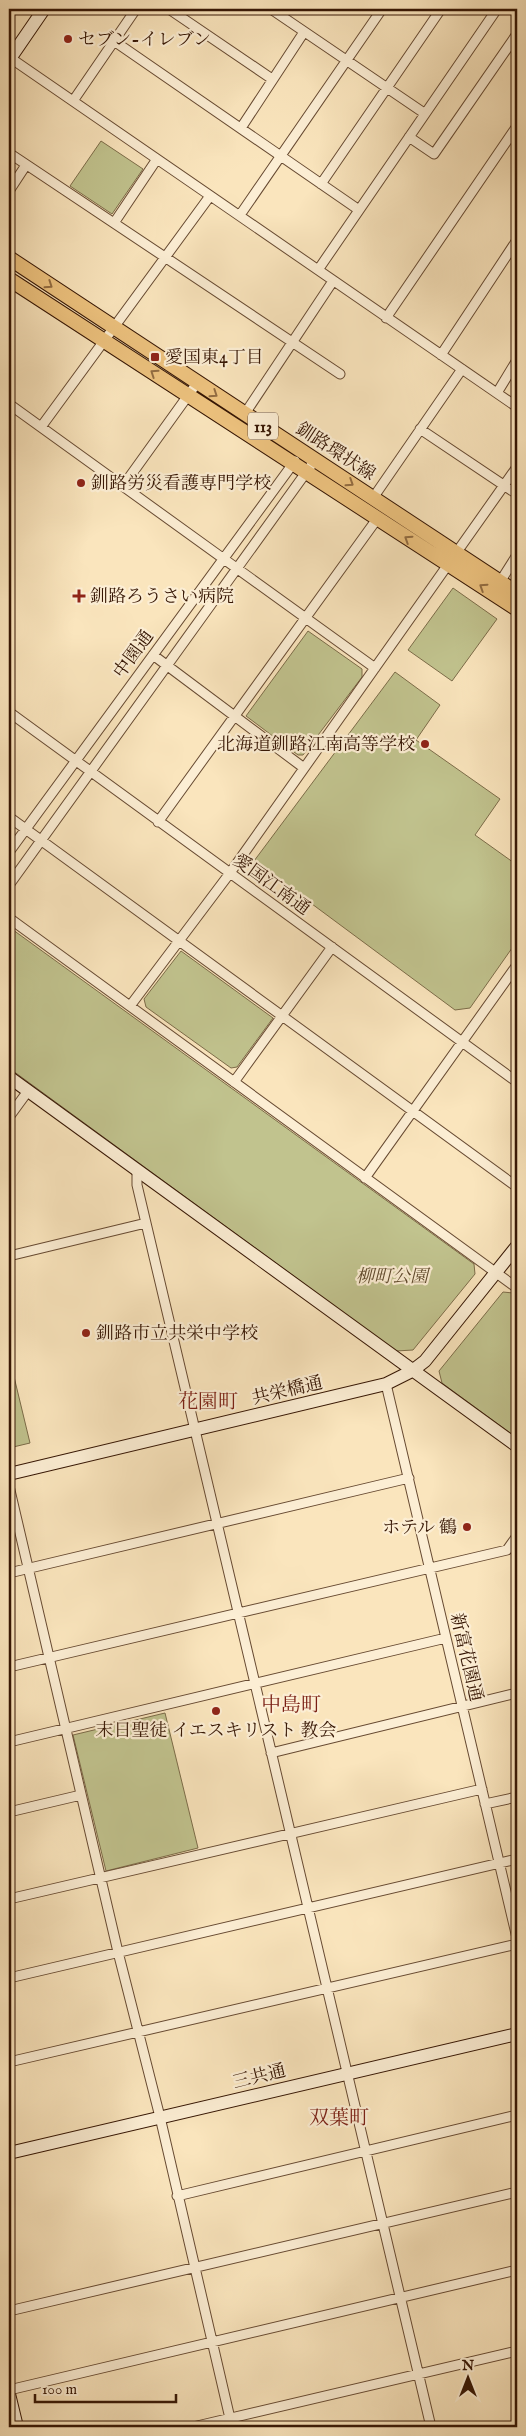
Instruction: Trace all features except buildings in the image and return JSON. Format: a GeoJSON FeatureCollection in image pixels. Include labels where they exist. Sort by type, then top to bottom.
{"type":"FeatureCollection","features":[{"type":"Feature","properties":{"kind":"main road","name":"釧路環状線"},"geometry":{"type":"LineString","coordinates":[[9,258],[186,395],[517,609]]}},
{"type":"Feature","properties":{"kind":"main road","name":"釧路環状線"},"geometry":{"type":"LineString","coordinates":[[9,279],[197,383],[517,593]]}},
{"type":"Feature","properties":{"kind":"street"},"geometry":{"type":"LineString","coordinates":[[44,9],[9,58],[517,407]]}},
{"type":"Feature","properties":{"kind":"street"},"geometry":{"type":"LineString","coordinates":[[73,101],[136,9]]}},
{"type":"Feature","properties":{"kind":"street"},"geometry":{"type":"LineString","coordinates":[[169,9],[272,78]]}},
{"type":"Feature","properties":{"kind":"street"},"geometry":{"type":"LineString","coordinates":[[271,9],[424,113]]}},
{"type":"Feature","properties":{"kind":"street"},"geometry":{"type":"LineString","coordinates":[[240,215],[382,9]]}},
{"type":"Feature","properties":{"kind":"street"},"geometry":{"type":"LineString","coordinates":[[321,184],[441,9]]}},
{"type":"Feature","properties":{"kind":"street"},"geometry":{"type":"LineString","coordinates":[[318,270],[409,137],[492,10]]}},
{"type":"Feature","properties":{"kind":"street"},"geometry":{"type":"LineString","coordinates":[[241,128],[272,78],[304,32]]}},
{"type":"Feature","properties":{"kind":"street"},"geometry":{"type":"LineString","coordinates":[[409,137],[434,154],[517,34]]}},
{"type":"Feature","properties":{"kind":"street"},"geometry":{"type":"LineString","coordinates":[[114,41],[359,210]]}},
{"type":"Feature","properties":{"kind":"street"},"geometry":{"type":"LineString","coordinates":[[386,318],[517,126]]}},
{"type":"Feature","properties":{"kind":"street"},"geometry":{"type":"LineString","coordinates":[[9,153],[340,374]]}},
{"type":"Feature","properties":{"kind":"street"},"geometry":{"type":"LineString","coordinates":[[114,223],[157,159]]}},
{"type":"Feature","properties":{"kind":"street"},"geometry":{"type":"LineString","coordinates":[[9,191],[26,165]]}},
{"type":"Feature","properties":{"kind":"street"},"geometry":{"type":"LineString","coordinates":[[41,427],[210,196]]}},
{"type":"Feature","properties":{"kind":"street"},"geometry":{"type":"LineString","coordinates":[[441,355],[517,240]]}},
{"type":"Feature","properties":{"kind":"street"},"geometry":{"type":"LineString","coordinates":[[244,415],[333,281]]}},
{"type":"Feature","properties":{"kind":"street"},"geometry":{"type":"LineString","coordinates":[[496,393],[517,360]]}},
{"type":"Feature","properties":{"kind":"street"},"geometry":{"type":"LineString","coordinates":[[373,498],[462,369]]}},
{"type":"Feature","properties":{"kind":"street"},"geometry":{"type":"LineString","coordinates":[[123,486],[186,395],[197,383]]}},
{"type":"Feature","properties":{"kind":"street"},"geometry":{"type":"LineString","coordinates":[[9,404],[376,668]]}},
{"type":"Feature","properties":{"kind":"street"},"geometry":{"type":"LineString","coordinates":[[420,429],[517,494]]}},
{"type":"Feature","properties":{"kind":"street","name":"中園通"},"geometry":{"type":"LineString","coordinates":[[9,852],[301,452]]}},
{"type":"Feature","properties":{"kind":"street","name":"中園通"},"geometry":{"type":"LineString","coordinates":[[9,885],[315,460]]}},
{"type":"Feature","properties":{"kind":"street"},"geometry":{"type":"LineString","coordinates":[[130,1006],[230,873],[517,468]]}},
{"type":"Feature","properties":{"kind":"street"},"geometry":{"type":"LineString","coordinates":[[158,822],[377,519]]}},
{"type":"Feature","properties":{"kind":"street"},"geometry":{"type":"LineString","coordinates":[[500,582],[517,555]]}},
{"type":"Feature","properties":{"kind":"street"},"geometry":{"type":"LineString","coordinates":[[152,655],[304,768]]}},
{"type":"Feature","properties":{"kind":"street","name":"愛国江南通"},"geometry":{"type":"LineString","coordinates":[[9,712],[517,1082]]}},
{"type":"Feature","properties":{"kind":"street"},"geometry":{"type":"LineString","coordinates":[[9,817],[517,1187]]}},
{"type":"Feature","properties":{"kind":"street"},"geometry":{"type":"LineString","coordinates":[[9,918],[517,1288]]}},
{"type":"Feature","properties":{"kind":"street"},"geometry":{"type":"LineString","coordinates":[[234,1082],[332,947]]}},
{"type":"Feature","properties":{"kind":"street"},"geometry":{"type":"LineString","coordinates":[[365,1178],[517,966]]}},
{"type":"Feature","properties":{"kind":"street"},"geometry":{"type":"LineString","coordinates":[[9,1077],[517,1446]]}},
{"type":"Feature","properties":{"kind":"street"},"geometry":{"type":"LineString","coordinates":[[9,1117],[28,1091]]}},
{"type":"Feature","properties":{"kind":"street"},"geometry":{"type":"LineString","coordinates":[[137,1171],[137,1185],[431,2427]]}},
{"type":"Feature","properties":{"kind":"street"},"geometry":{"type":"LineString","coordinates":[[9,1256],[146,1223]]}},
{"type":"Feature","properties":{"kind":"street","name":"共栄橋通"},"geometry":{"type":"LineString","coordinates":[[9,1474],[386,1384],[412,1371],[425,1360],[517,1246]]}},
{"type":"Feature","properties":{"kind":"street","name":"新富花園通"},"geometry":{"type":"LineString","coordinates":[[386,1384],[517,1938]]}},
{"type":"Feature","properties":{"kind":"street"},"geometry":{"type":"LineString","coordinates":[[9,1573],[409,1478]]}},
{"type":"Feature","properties":{"kind":"street"},"geometry":{"type":"LineString","coordinates":[[9,1486],[100,1878],[160,2117],[231,2423]]}},
{"type":"Feature","properties":{"kind":"street"},"geometry":{"type":"LineString","coordinates":[[9,1667],[507,1550],[517,1536]]}},
{"type":"Feature","properties":{"kind":"street"},"geometry":{"type":"LineString","coordinates":[[9,1742],[446,1638]]}},
{"type":"Feature","properties":{"kind":"street"},"geometry":{"type":"LineString","coordinates":[[271,1753],[517,1693]]}},
{"type":"Feature","properties":{"kind":"street"},"geometry":{"type":"LineString","coordinates":[[9,1899],[482,1789]]}},
{"type":"Feature","properties":{"kind":"street"},"geometry":{"type":"LineString","coordinates":[[9,1812],[81,1795]]}},
{"type":"Feature","properties":{"kind":"street"},"geometry":{"type":"LineString","coordinates":[[485,1804],[517,1796]]}},
{"type":"Feature","properties":{"kind":"street"},"geometry":{"type":"LineString","coordinates":[[9,1978],[517,1859]]}},
{"type":"Feature","properties":{"kind":"street"},"geometry":{"type":"LineString","coordinates":[[9,2062],[517,1944]]}},
{"type":"Feature","properties":{"kind":"street","name":"三共通"},"geometry":{"type":"LineString","coordinates":[[9,2154],[347,2072],[517,2034]]}},
{"type":"Feature","properties":{"kind":"street"},"geometry":{"type":"LineString","coordinates":[[177,2196],[517,2115]]}},
{"type":"Feature","properties":{"kind":"street"},"geometry":{"type":"LineString","coordinates":[[9,2311],[517,2192]]}},
{"type":"Feature","properties":{"kind":"street"},"geometry":{"type":"LineString","coordinates":[[9,2390],[517,2270]]}},
{"type":"Feature","properties":{"kind":"street"},"geometry":{"type":"LineString","coordinates":[[193,2427],[231,2423],[517,2350]]}},
{"type":"Feature","properties":{"kind":"street"},"geometry":{"type":"LineString","coordinates":[[9,2394],[17,2427]]}},
{"type":"Feature","properties":{"kind":"green space"},"geometry":{"type":"Polygon","coordinates":[[[101,141],[143,169],[112,214],[70,186],[101,141]]]}},
{"type":"Feature","properties":{"kind":"green space"},"geometry":{"type":"Polygon","coordinates":[[[453,588],[497,619],[452,681],[408,650],[453,588]]]}},
{"type":"Feature","properties":{"kind":"green space"},"geometry":{"type":"Polygon","coordinates":[[[308,631],[362,669],[362,677],[303,755],[298,755],[246,716],[308,631]]]}},
{"type":"Feature","properties":{"kind":"green space","name":"北海道釧路江南高等学校"},"geometry":{"type":"Polygon","coordinates":[[[395,672],[440,705],[416,740],[500,799],[475,835],[517,865],[517,941],[470,1008],[455,1010],[254,861],[395,672]]]}},
{"type":"Feature","properties":{"kind":"green space","name":"柳町公園"},"geometry":{"type":"Polygon","coordinates":[[[9,927],[474,1264],[475,1274],[413,1350],[396,1351],[9,1068],[9,927]]]}},
{"type":"Feature","properties":{"kind":"green space"},"geometry":{"type":"Polygon","coordinates":[[[181,951],[273,1018],[237,1067],[231,1068],[146,1007],[144,999],[181,951]]]}},
{"type":"Feature","properties":{"kind":"green space"},"geometry":{"type":"Polygon","coordinates":[[[503,1292],[513,1293],[517,1296],[517,1438],[442,1383],[439,1371],[503,1292]]]}},
{"type":"Feature","properties":{"kind":"green space"},"geometry":{"type":"Polygon","coordinates":[[[9,1356],[30,1443],[9,1448],[9,1356]]]}},
{"type":"Feature","properties":{"kind":"green space"},"geometry":{"type":"Polygon","coordinates":[[[165,1713],[198,1848],[106,1871],[73,1735],[165,1713]]]}},
{"type":"Feature","properties":{"kind":"place","name":"セブン-イレブン"},"geometry":{"type":"Point","coordinates":[68,39]}},
{"type":"Feature","properties":{"kind":"place","name":"愛国東4丁目"},"geometry":{"type":"Point","coordinates":[155,357]}},
{"type":"Feature","properties":{"kind":"place","name":"釧路労災看護専門学校"},"geometry":{"type":"Point","coordinates":[81,483]}},
{"type":"Feature","properties":{"kind":"place","name":"釧路ろうさい病院"},"geometry":{"type":"Point","coordinates":[79,596]}},
{"type":"Feature","properties":{"kind":"place","name":"北海道釧路江南高等学校"},"geometry":{"type":"Point","coordinates":[425,744]}},
{"type":"Feature","properties":{"kind":"place","name":"釧路市立共栄中学校"},"geometry":{"type":"Point","coordinates":[86,1333]}},
{"type":"Feature","properties":{"kind":"place","name":"ホテル 鶴"},"geometry":{"type":"Point","coordinates":[467,1527]}},
{"type":"Feature","properties":{"kind":"place","name":"末日聖徒 イエスキリスト 教会"},"geometry":{"type":"Point","coordinates":[216,1711]}},
{"type":"Feature","properties":{"kind":"district","name":"花園町"},"geometry":{"type":"Point","coordinates":[208,1401]}},
{"type":"Feature","properties":{"kind":"district","name":"中島町"},"geometry":{"type":"Point","coordinates":[291,1704]}},
{"type":"Feature","properties":{"kind":"district","name":"双葉町"},"geometry":{"type":"Point","coordinates":[339,2117]}}]}
